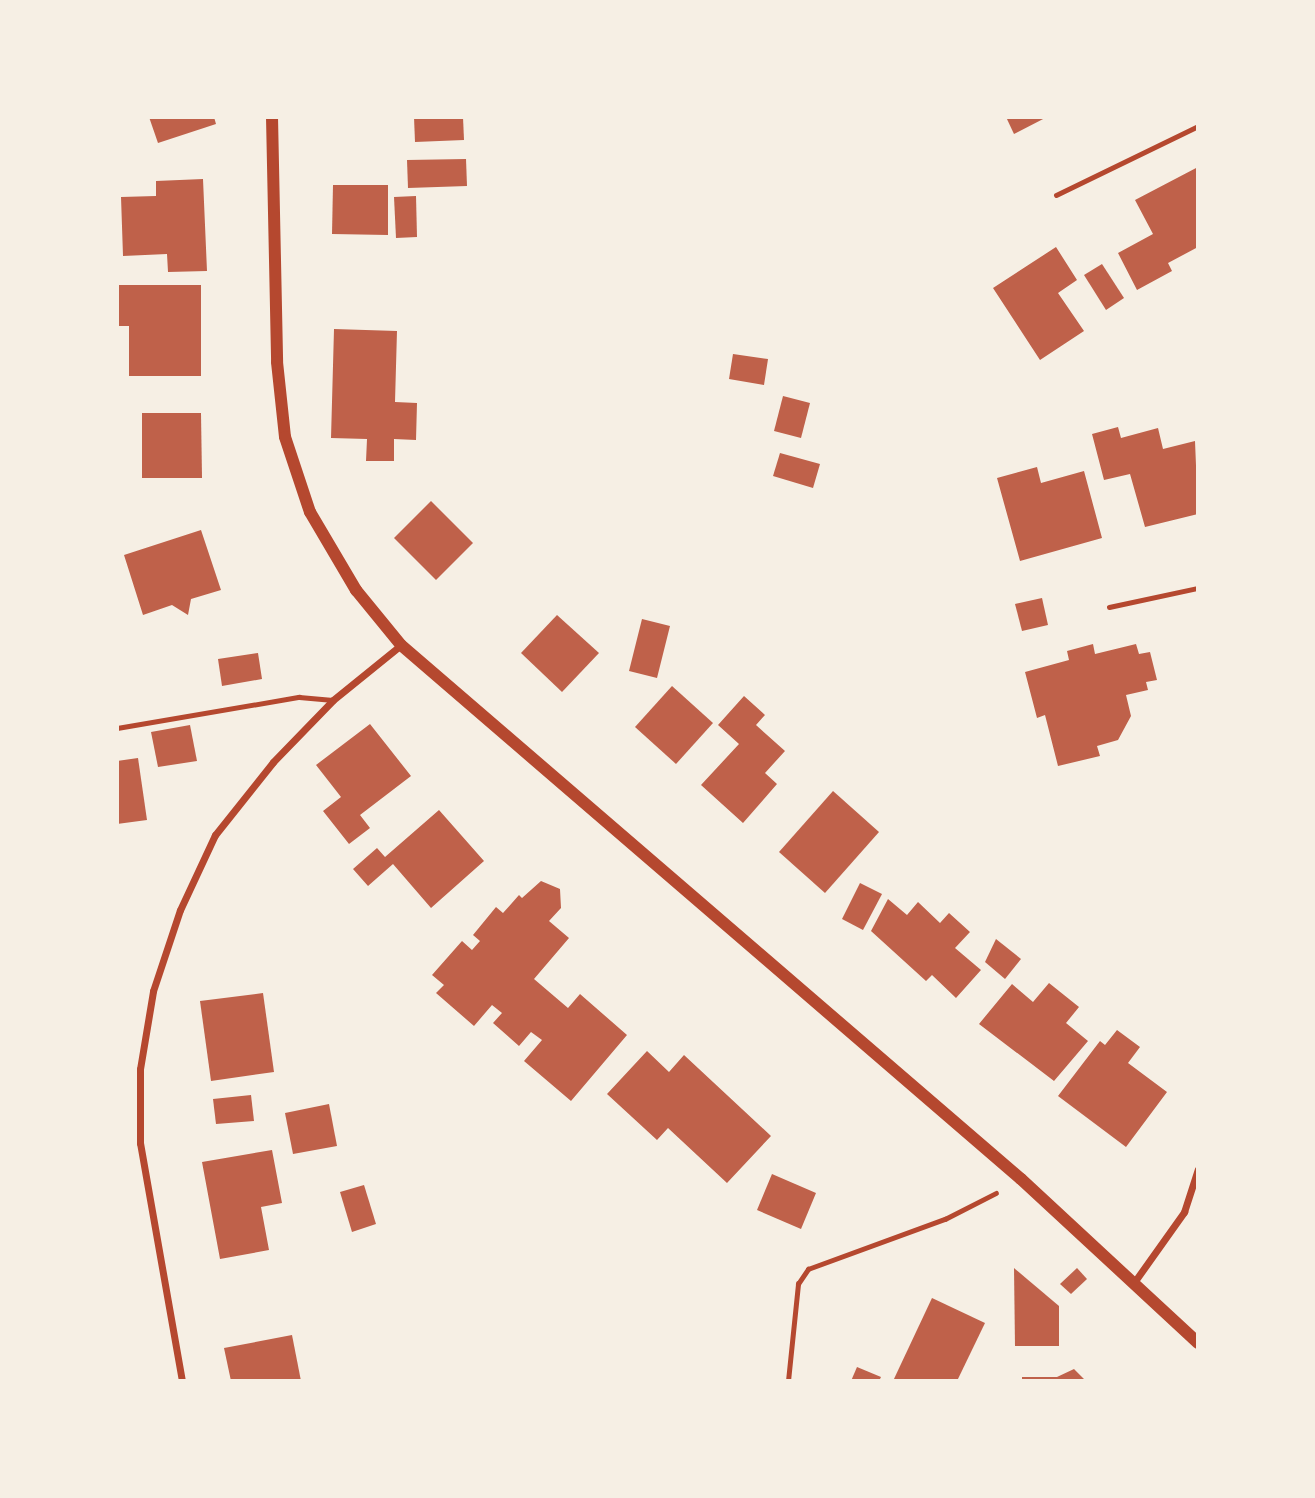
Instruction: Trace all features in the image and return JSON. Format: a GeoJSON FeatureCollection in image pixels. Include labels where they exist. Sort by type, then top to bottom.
{"type":"FeatureCollection","features":[{"type":"Feature","properties":{"kind":"street"},"geometry":{"type":"LineString","coordinates":[[272,117],[277,362],[285,437],[310,512],[356,590],[401,646],[1021,1179],[1135,1281],[1198,1343]]}},
{"type":"Feature","properties":{"kind":"street"},"geometry":{"type":"LineString","coordinates":[[182,1381],[140,1143],[140,1069],[153,991],[180,910],[215,835],[273,762],[333,700],[401,646]]}},
{"type":"Feature","properties":{"kind":"street"},"geometry":{"type":"LineString","coordinates":[[1135,1281],[1184,1212],[1198,1169]]}},
{"type":"Feature","properties":{"kind":"lane"},"geometry":{"type":"LineString","coordinates":[[1056,195],[1198,125]]}},
{"type":"Feature","properties":{"kind":"lane"},"geometry":{"type":"LineString","coordinates":[[1109,607],[1198,588]]}},
{"type":"Feature","properties":{"kind":"lane"},"geometry":{"type":"LineString","coordinates":[[117,728],[299,697],[333,700]]}},
{"type":"Feature","properties":{"kind":"path"},"geometry":{"type":"LineString","coordinates":[[788,1381],[798,1284],[808,1269],[945,1219],[1021,1179]]}},
{"type":"Feature","properties":{"kind":"building"},"geometry":{"type":"Polygon","coordinates":[[[149,117],[214,117],[216,124],[158,143],[149,117]]]}},
{"type":"Feature","properties":{"kind":"building"},"geometry":{"type":"Polygon","coordinates":[[[414,117],[463,117],[464,140],[415,142],[414,117]]]}},
{"type":"Feature","properties":{"kind":"building"},"geometry":{"type":"Polygon","coordinates":[[[1006,117],[1047,117],[1014,134],[1006,117]]]}},
{"type":"Feature","properties":{"kind":"building"},"geometry":{"type":"Polygon","coordinates":[[[466,159],[467,186],[408,188],[407,160],[466,159]]]}},
{"type":"Feature","properties":{"kind":"building"},"geometry":{"type":"Polygon","coordinates":[[[1198,167],[1198,247],[1168,263],[1172,271],[1137,290],[1118,253],[1153,234],[1135,200],[1198,167]]]}},
{"type":"Feature","properties":{"kind":"building"},"geometry":{"type":"Polygon","coordinates":[[[203,179],[207,271],[168,272],[167,254],[123,256],[121,197],[156,196],[156,181],[203,179]]]}},
{"type":"Feature","properties":{"kind":"building"},"geometry":{"type":"Polygon","coordinates":[[[333,185],[388,185],[388,235],[332,234],[333,185]]]}},
{"type":"Feature","properties":{"kind":"building"},"geometry":{"type":"Polygon","coordinates":[[[416,196],[417,237],[396,238],[394,197],[416,196]]]}},
{"type":"Feature","properties":{"kind":"building"},"geometry":{"type":"Polygon","coordinates":[[[1056,247],[1077,280],[1058,293],[1084,331],[1040,360],[993,288],[1056,247]]]}},
{"type":"Feature","properties":{"kind":"building"},"geometry":{"type":"Polygon","coordinates":[[[1102,264],[1124,298],[1106,310],[1084,275],[1102,264]]]}},
{"type":"Feature","properties":{"kind":"building"},"geometry":{"type":"Polygon","coordinates":[[[117,285],[201,285],[201,376],[129,376],[129,326],[117,326],[117,285]]]}},
{"type":"Feature","properties":{"kind":"building"},"geometry":{"type":"Polygon","coordinates":[[[334,329],[397,331],[395,402],[417,403],[416,440],[394,439],[394,461],[366,461],[367,439],[331,438],[334,329]]]}},
{"type":"Feature","properties":{"kind":"building"},"geometry":{"type":"Polygon","coordinates":[[[733,354],[768,359],[764,385],[729,379],[733,354]]]}},
{"type":"Feature","properties":{"kind":"building"},"geometry":{"type":"Polygon","coordinates":[[[783,396],[810,403],[801,438],[774,431],[783,396]]]}},
{"type":"Feature","properties":{"kind":"building"},"geometry":{"type":"Polygon","coordinates":[[[142,413],[201,413],[202,478],[142,478],[142,413]]]}},
{"type":"Feature","properties":{"kind":"building"},"geometry":{"type":"Polygon","coordinates":[[[1118,427],[1121,438],[1158,428],[1163,449],[1195,441],[1198,514],[1145,527],[1130,474],[1104,480],[1092,434],[1118,427]]]}},
{"type":"Feature","properties":{"kind":"building"},"geometry":{"type":"Polygon","coordinates":[[[780,453],[820,464],[813,488],[773,476],[780,453]]]}},
{"type":"Feature","properties":{"kind":"building"},"geometry":{"type":"Polygon","coordinates":[[[1037,467],[1041,483],[1084,471],[1102,538],[1020,561],[997,478],[1037,467]]]}},
{"type":"Feature","properties":{"kind":"building"},"geometry":{"type":"Polygon","coordinates":[[[431,501],[473,543],[436,580],[394,538],[431,501]]]}},
{"type":"Feature","properties":{"kind":"building"},"geometry":{"type":"Polygon","coordinates":[[[201,530],[221,590],[191,599],[188,615],[172,605],[143,615],[124,555],[201,530]]]}},
{"type":"Feature","properties":{"kind":"building"},"geometry":{"type":"Polygon","coordinates":[[[1042,598],[1048,625],[1022,631],[1015,604],[1042,598]]]}},
{"type":"Feature","properties":{"kind":"building"},"geometry":{"type":"Polygon","coordinates":[[[557,615],[599,653],[562,692],[521,653],[557,615]]]}},
{"type":"Feature","properties":{"kind":"building"},"geometry":{"type":"Polygon","coordinates":[[[642,619],[670,626],[657,678],[629,671],[642,619]]]}},
{"type":"Feature","properties":{"kind":"building"},"geometry":{"type":"Polygon","coordinates":[[[1093,644],[1095,654],[1136,644],[1139,654],[1150,652],[1157,680],[1146,682],[1148,690],[1126,695],[1131,716],[1118,740],[1097,746],[1100,756],[1058,766],[1045,715],[1037,718],[1025,672],[1069,660],[1067,651],[1093,644]]]}},
{"type":"Feature","properties":{"kind":"building"},"geometry":{"type":"Polygon","coordinates":[[[258,653],[262,679],[222,686],[218,659],[258,653]]]}},
{"type":"Feature","properties":{"kind":"building"},"geometry":{"type":"Polygon","coordinates":[[[672,686],[713,723],[676,764],[635,727],[672,686]]]}},
{"type":"Feature","properties":{"kind":"building"},"geometry":{"type":"Polygon","coordinates":[[[744,696],[765,715],[756,725],[785,751],[765,773],[777,784],[743,823],[701,785],[739,744],[718,725],[744,696]]]}},
{"type":"Feature","properties":{"kind":"building"},"geometry":{"type":"Polygon","coordinates":[[[370,724],[411,776],[360,815],[370,828],[349,844],[323,811],[341,797],[316,765],[370,724]]]}},
{"type":"Feature","properties":{"kind":"building"},"geometry":{"type":"Polygon","coordinates":[[[190,725],[197,761],[158,767],[151,732],[190,725]]]}},
{"type":"Feature","properties":{"kind":"building"},"geometry":{"type":"Polygon","coordinates":[[[138,758],[147,820],[117,824],[117,761],[138,758]]]}},
{"type":"Feature","properties":{"kind":"building"},"geometry":{"type":"Polygon","coordinates":[[[833,791],[879,832],[825,893],[779,852],[833,791]]]}},
{"type":"Feature","properties":{"kind":"building"},"geometry":{"type":"Polygon","coordinates":[[[439,810],[484,861],[431,908],[393,864],[368,886],[353,869],[377,848],[385,857],[439,810]]]}},
{"type":"Feature","properties":{"kind":"building"},"geometry":{"type":"Polygon","coordinates":[[[541,881],[560,889],[561,908],[549,921],[569,938],[534,979],[568,1008],[580,994],[627,1035],[571,1101],[524,1061],[542,1040],[531,1032],[519,1046],[493,1023],[502,1013],[492,1005],[474,1026],[436,993],[444,985],[432,975],[462,941],[472,950],[480,941],[473,935],[496,907],[503,913],[519,895],[522,898],[541,881]]]}},
{"type":"Feature","properties":{"kind":"building"},"geometry":{"type":"Polygon","coordinates":[[[860,883],[882,894],[863,930],[842,919],[860,883]]]}},
{"type":"Feature","properties":{"kind":"building"},"geometry":{"type":"Polygon","coordinates":[[[888,899],[907,915],[918,902],[940,923],[949,913],[970,932],[955,948],[981,970],[956,998],[932,975],[926,981],[871,931],[888,899]]]}},
{"type":"Feature","properties":{"kind":"building"},"geometry":{"type":"Polygon","coordinates":[[[996,939],[1021,959],[1005,979],[985,962],[996,939]]]}},
{"type":"Feature","properties":{"kind":"building"},"geometry":{"type":"Polygon","coordinates":[[[1049,983],[1079,1007],[1066,1023],[1088,1041],[1054,1081],[979,1024],[1012,984],[1033,1002],[1049,983]]]}},
{"type":"Feature","properties":{"kind":"building"},"geometry":{"type":"Polygon","coordinates":[[[263,993],[274,1072],[211,1081],[200,1001],[263,993]]]}},
{"type":"Feature","properties":{"kind":"building"},"geometry":{"type":"Polygon","coordinates":[[[1117,1030],[1140,1047],[1128,1063],[1167,1092],[1126,1147],[1058,1096],[1100,1041],[1105,1045],[1117,1030]]]}},
{"type":"Feature","properties":{"kind":"building"},"geometry":{"type":"Polygon","coordinates":[[[647,1051],[669,1072],[684,1055],[771,1136],[727,1183],[668,1128],[657,1140],[607,1094],[647,1051]]]}},
{"type":"Feature","properties":{"kind":"building"},"geometry":{"type":"Polygon","coordinates":[[[251,1095],[254,1121],[216,1124],[213,1099],[251,1095]]]}},
{"type":"Feature","properties":{"kind":"building"},"geometry":{"type":"Polygon","coordinates":[[[329,1104],[337,1146],[293,1154],[285,1113],[329,1104]]]}},
{"type":"Feature","properties":{"kind":"building"},"geometry":{"type":"Polygon","coordinates":[[[272,1150],[282,1203],[261,1207],[269,1250],[220,1259],[202,1162],[272,1150]]]}},
{"type":"Feature","properties":{"kind":"building"},"geometry":{"type":"Polygon","coordinates":[[[772,1174],[816,1193],[801,1229],[757,1210],[772,1174]]]}},
{"type":"Feature","properties":{"kind":"building"},"geometry":{"type":"Polygon","coordinates":[[[364,1185],[376,1224],[352,1232],[340,1192],[364,1185]]]}},
{"type":"Feature","properties":{"kind":"building"},"geometry":{"type":"Polygon","coordinates":[[[1014,1268],[1059,1306],[1059,1346],[1015,1346],[1014,1268]]]}},
{"type":"Feature","properties":{"kind":"building"},"geometry":{"type":"Polygon","coordinates":[[[1077,1268],[1087,1279],[1071,1294],[1060,1284],[1077,1268]]]}},
{"type":"Feature","properties":{"kind":"building"},"geometry":{"type":"Polygon","coordinates":[[[932,1298],[985,1323],[957,1381],[893,1381],[932,1298]]]}},
{"type":"Feature","properties":{"kind":"building"},"geometry":{"type":"Polygon","coordinates":[[[292,1335],[301,1381],[231,1381],[224,1348],[292,1335]]]}},
{"type":"Feature","properties":{"kind":"building"},"geometry":{"type":"Polygon","coordinates":[[[857,1367],[881,1377],[879,1381],[851,1381],[857,1367]]]}},
{"type":"Feature","properties":{"kind":"building"},"geometry":{"type":"Polygon","coordinates":[[[1074,1369],[1086,1381],[1022,1381],[1022,1377],[1057,1377],[1074,1369]]]}}]}
